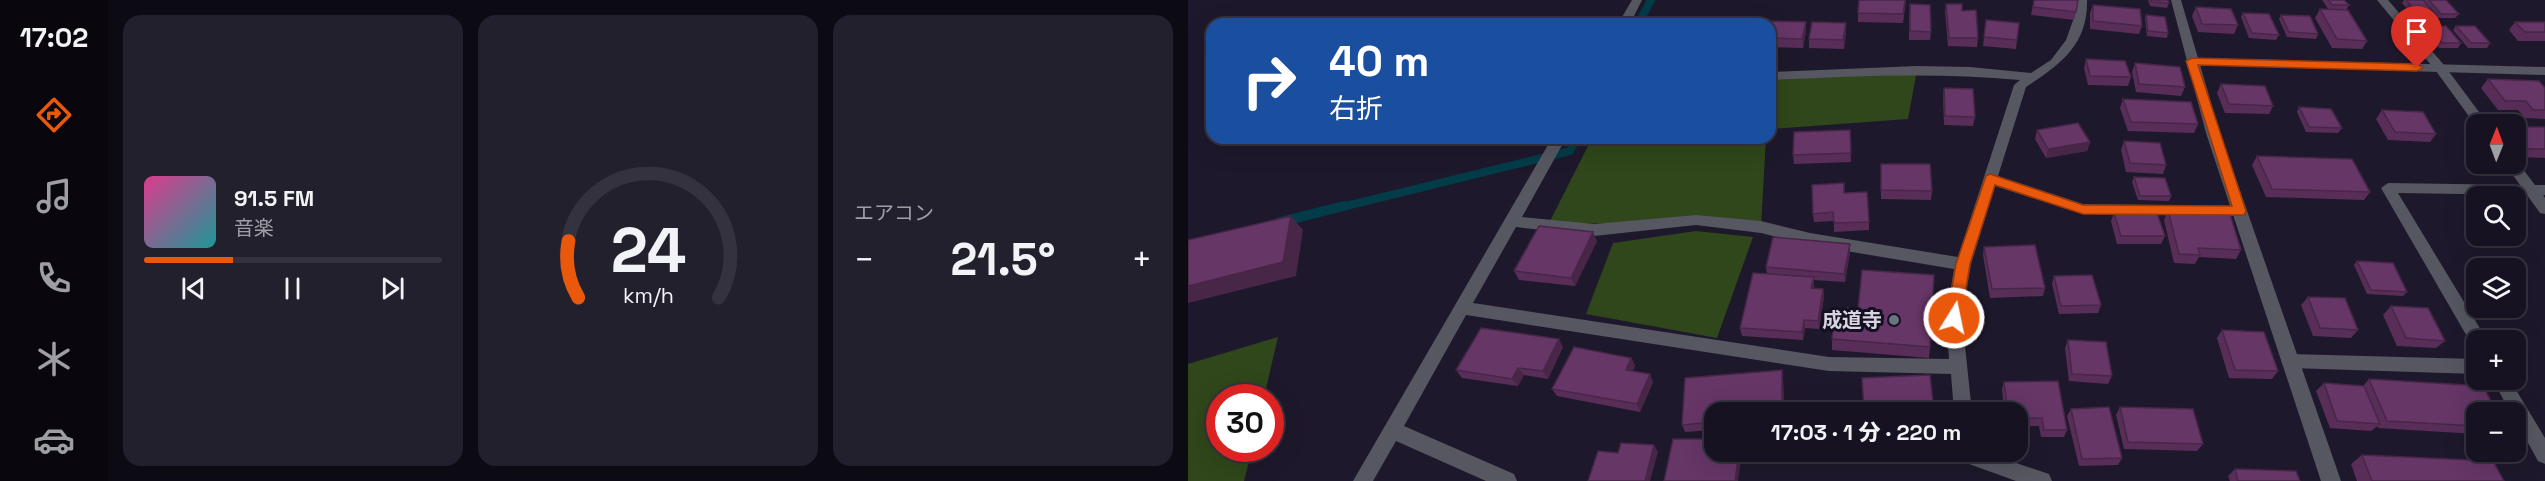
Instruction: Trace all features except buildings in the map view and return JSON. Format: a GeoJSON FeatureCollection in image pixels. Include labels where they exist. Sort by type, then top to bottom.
{"type":"FeatureCollection","features":[{"type":"Feature","properties":{"kind":"street"},"geometry":{"type":"LineString","coordinates":[[1627,18],[1637,0]]}},
{"type":"Feature","properties":{"kind":"street"},"geometry":{"type":"LineString","coordinates":[[1962,402],[1954,318],[1963,264],[2020,85],[2055,63],[2072,41],[2082,12],[2082,0]]}},
{"type":"Feature","properties":{"kind":"street"},"geometry":{"type":"LineString","coordinates":[[2176,0],[2192,61],[2240,211],[2331,481]]}},
{"type":"Feature","properties":{"kind":"street"},"geometry":{"type":"LineString","coordinates":[[2382,0],[2440,68],[2474,114]]}},
{"type":"Feature","properties":{"kind":"street"},"geometry":{"type":"LineString","coordinates":[[2192,61],[2545,71]]}},
{"type":"Feature","properties":{"kind":"street"},"geometry":{"type":"LineString","coordinates":[[1776,76],[1917,70],[1970,71],[2033,77]]}},
{"type":"Feature","properties":{"kind":"street"},"geometry":{"type":"LineString","coordinates":[[1363,481],[1556,144]]}},
{"type":"Feature","properties":{"kind":"street"},"geometry":{"type":"LineString","coordinates":[[2521,174],[2538,190],[2545,208]]}},
{"type":"Feature","properties":{"kind":"street"},"geometry":{"type":"LineString","coordinates":[[1990,179],[2083,209],[2240,211]]}},
{"type":"Feature","properties":{"kind":"street"},"geometry":{"type":"LineString","coordinates":[[2472,330],[2388,188],[2538,190]]}},
{"type":"Feature","properties":{"kind":"street"},"geometry":{"type":"LineString","coordinates":[[1512,221],[1594,230],[1696,220],[1761,227],[1810,239],[1963,264]]}},
{"type":"Feature","properties":{"kind":"street"},"geometry":{"type":"LineString","coordinates":[[1461,309],[1829,364],[1958,367]]}},
{"type":"Feature","properties":{"kind":"street"},"geometry":{"type":"LineString","coordinates":[[2290,361],[2466,367]]}},
{"type":"Feature","properties":{"kind":"street"},"geometry":{"type":"LineString","coordinates":[[2506,390],[2545,455]]}},
{"type":"Feature","properties":{"kind":"street"},"geometry":{"type":"LineString","coordinates":[[1392,430],[1507,481]]}},
{"type":"Feature","properties":{"kind":"street"},"geometry":{"type":"LineString","coordinates":[[1987,462],[2042,481]]}},
{"type":"Feature","properties":{"kind":"green space"},"geometry":{"type":"Polygon","coordinates":[[[1917,70],[1908,119],[1776,129],[1776,76],[1917,70]]]}},
{"type":"Feature","properties":{"kind":"green space"},"geometry":{"type":"Polygon","coordinates":[[[1589,144],[1766,144],[1761,227],[1696,220],[1548,225],[1589,144]]]}},
{"type":"Feature","properties":{"kind":"green space"},"geometry":{"type":"Polygon","coordinates":[[[1696,231],[1753,237],[1717,338],[1586,314],[1613,243],[1696,231]]]}},
{"type":"Feature","properties":{"kind":"green space"},"geometry":{"type":"Polygon","coordinates":[[[1278,337],[1267,384],[1206,384],[1206,462],[1249,462],[1244,481],[1188,481],[1188,364],[1278,337]]]}},
{"type":"Feature","properties":{"kind":"waterway"},"geometry":{"type":"LineString","coordinates":[[1641,18],[1651,0]]}},
{"type":"Feature","properties":{"kind":"waterway"},"geometry":{"type":"LineString","coordinates":[[1338,208],[1570,151],[1574,144]]}},
{"type":"Feature","properties":{"kind":"waterway"},"geometry":{"type":"LineString","coordinates":[[1280,222],[1344,206]]}},
{"type":"Feature","properties":{"kind":"place","name":"成道寺"},"geometry":{"type":"Point","coordinates":[1894,320]}},
{"type":"Feature","properties":{"kind":"route"},"geometry":{"type":"LineString","coordinates":[[1954,318],[1963,264],[1990,179],[2083,209],[2240,211],[2192,61],[2417,68]]}}]}
